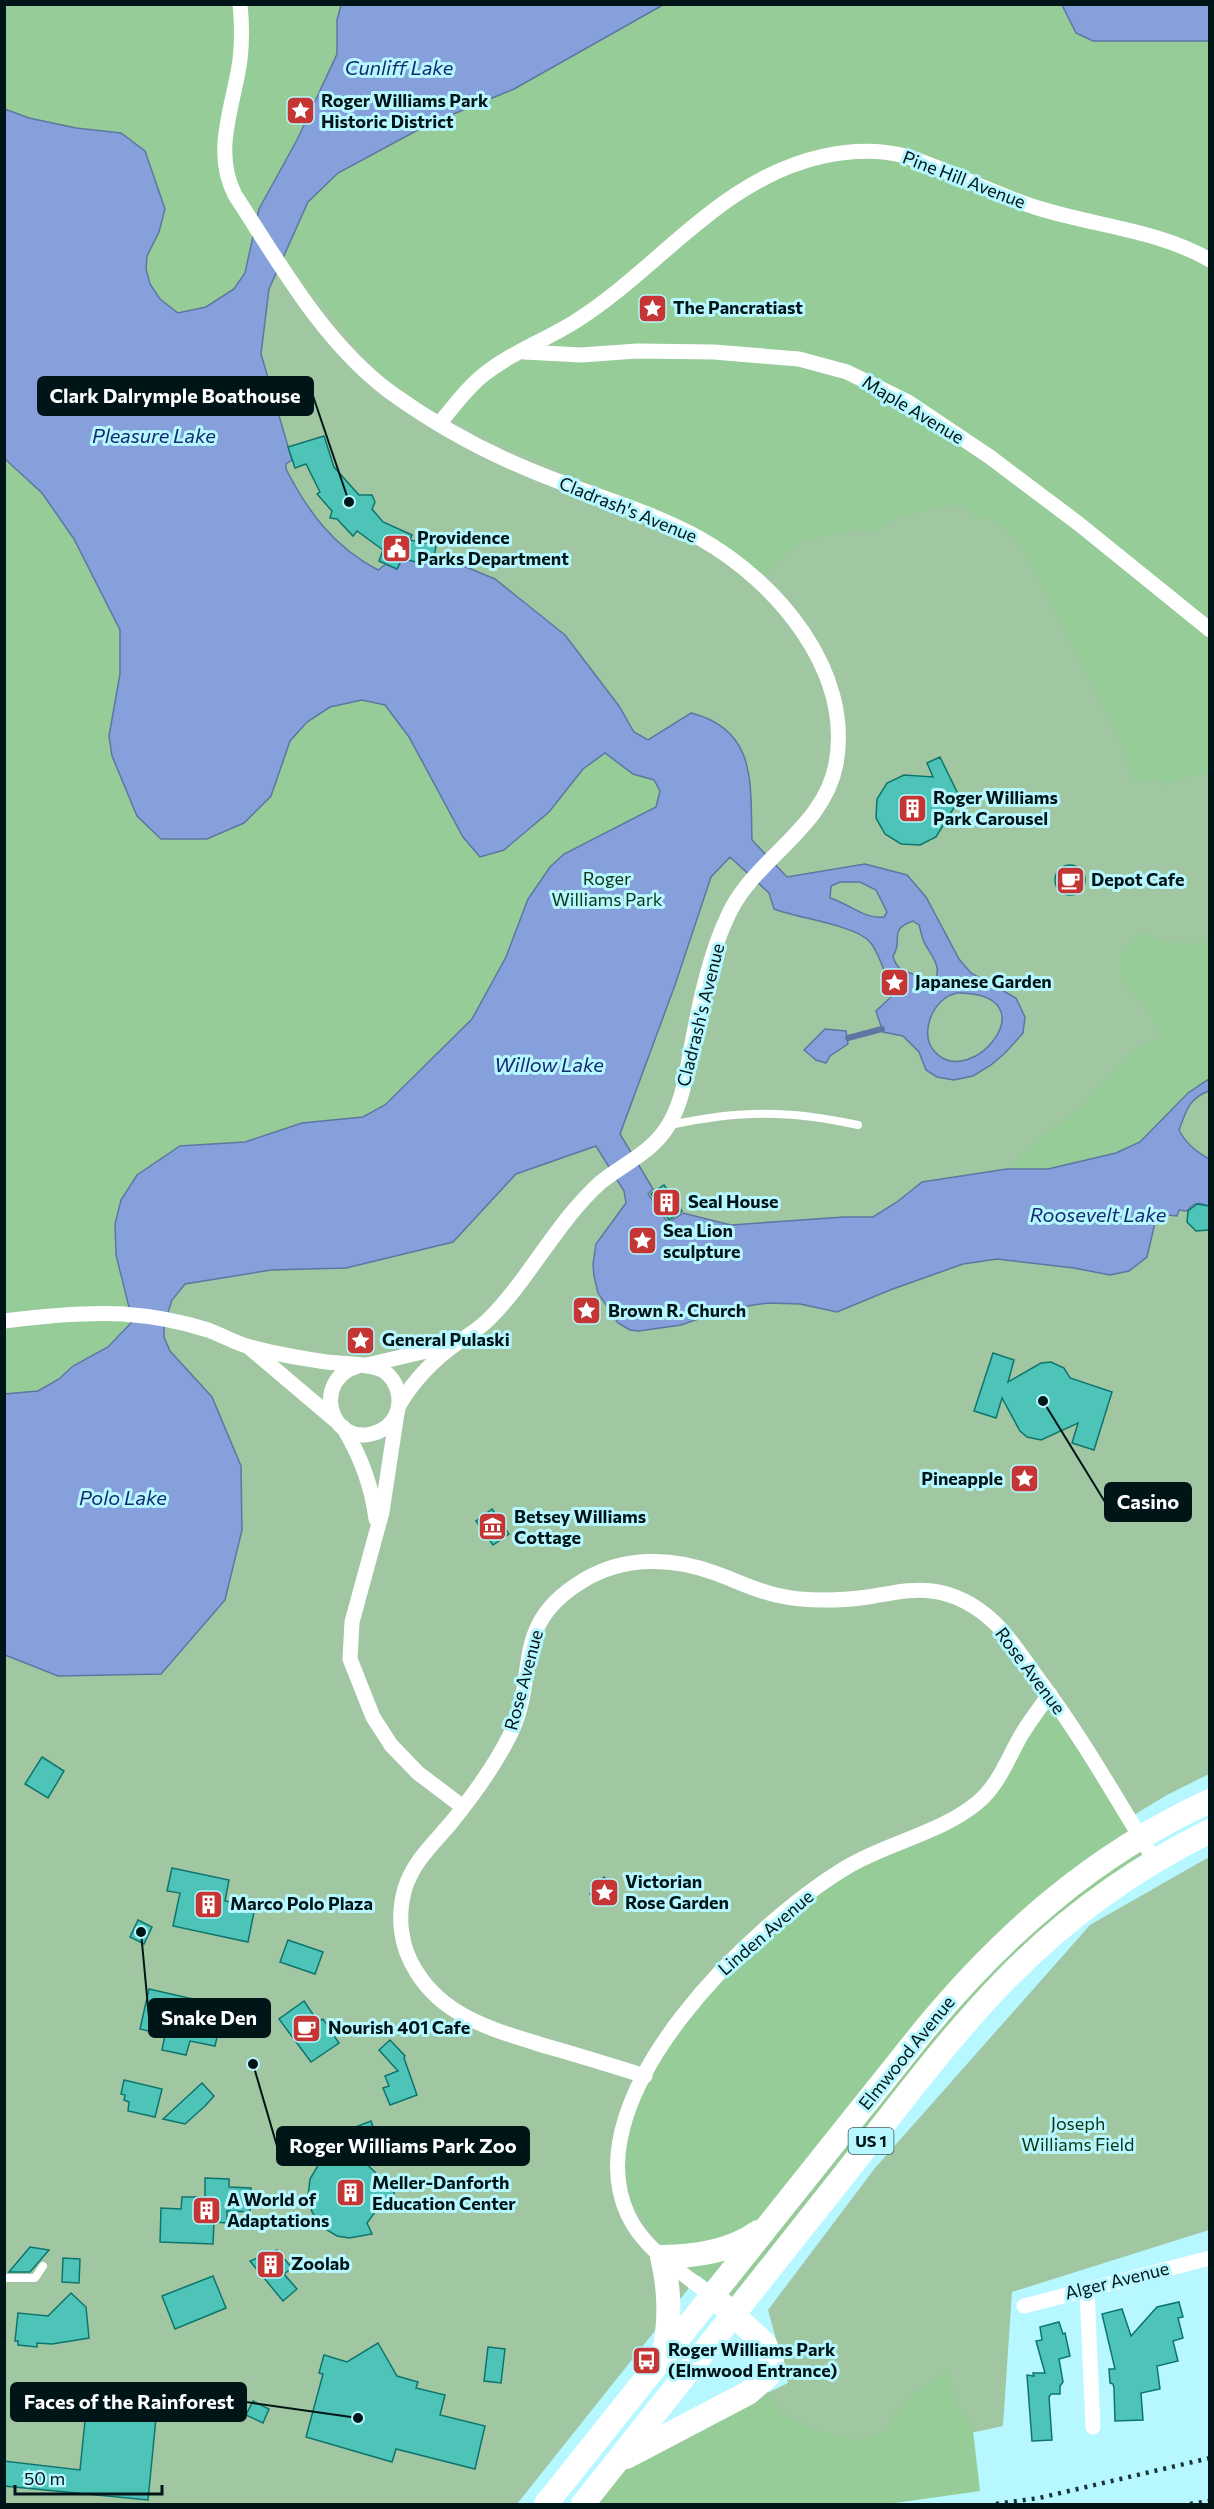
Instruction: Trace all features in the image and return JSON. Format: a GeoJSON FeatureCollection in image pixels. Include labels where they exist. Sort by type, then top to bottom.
{"type":"FeatureCollection","features":[{"type":"Feature","properties":{"kind":"main road","name":"Elmwood Avenue"},"geometry":{"type":"LineString","coordinates":[[546,2505],[936,2015],[992,1953],[1062,1891],[1141,1837],[1209,1801]]}},
{"type":"Feature","properties":{"kind":"main road","name":"Elmwood Avenue"},"geometry":{"type":"LineString","coordinates":[[583,2505],[934,2062],[1003,1982],[1082,1912],[1155,1861],[1209,1831]]}},
{"type":"Feature","properties":{"kind":"main road"},"geometry":{"type":"LineString","coordinates":[[662,2359],[668,2333],[669,2308],[662,2257],[697,2254],[725,2248],[744,2240],[771,2222]]}},
{"type":"Feature","properties":{"kind":"main road"},"geometry":{"type":"LineString","coordinates":[[612,2467],[650,2443],[748,2393],[768,2376],[772,2361],[770,2352],[758,2336],[712,2296]]}},
{"type":"Feature","properties":{"kind":"street","name":"Cladrash's Avenue"},"geometry":{"type":"LineString","coordinates":[[240,4],[240,59],[226,126],[224,160],[230,185],[295,287],[321,323],[355,362],[393,394],[440,423],[509,461],[606,498],[699,538],[749,573],[791,616],[814,651],[832,693],[837,726],[836,760],[830,784],[816,810],[801,830],[751,881],[732,908],[721,933],[704,989],[680,1101],[669,1125],[654,1144],[601,1183],[579,1206],[488,1320],[427,1370],[398,1408]]}},
{"type":"Feature","properties":{"kind":"street","name":"Pine Hill Avenue"},"geometry":{"type":"LineString","coordinates":[[521,352],[576,321],[706,215],[748,185],[781,168],[842,152],[875,150],[905,156],[1035,207],[1159,239],[1181,246],[1209,261]]}},
{"type":"Feature","properties":{"kind":"street","name":"Maple Avenue"},"geometry":{"type":"LineString","coordinates":[[521,352],[581,355],[637,351],[732,353],[799,359],[847,372],[908,402],[990,457],[1078,524],[1209,630]]}},
{"type":"Feature","properties":{"kind":"street"},"geometry":{"type":"LineString","coordinates":[[440,423],[483,376],[521,352]]}},
{"type":"Feature","properties":{"kind":"street"},"geometry":{"type":"LineString","coordinates":[[4,1322],[60,1316],[114,1314],[176,1321],[219,1334],[248,1347],[300,1358],[382,1370],[393,1381],[399,1397],[387,1489],[377,1534],[351,1622],[349,1647],[353,1671],[373,1717],[391,1745],[418,1773],[463,1807]]}},
{"type":"Feature","properties":{"kind":"street","name":"Cladrash's Avenue"},"geometry":{"type":"LineString","coordinates":[[362,1366],[455,1345]]}},
{"type":"Feature","properties":{"kind":"street"},"geometry":{"type":"LineString","coordinates":[[248,1347],[340,1424],[360,1435],[372,1434],[390,1424],[398,1408]]}},
{"type":"Feature","properties":{"kind":"street"},"geometry":{"type":"LineString","coordinates":[[362,1366],[344,1372],[333,1385],[330,1408],[355,1448],[370,1485],[377,1534]]}},
{"type":"Feature","properties":{"kind":"street","name":"Rose Avenue"},"geometry":{"type":"LineString","coordinates":[[645,2076],[480,2025],[458,2014],[438,1998],[416,1972],[406,1951],[401,1927],[402,1900],[406,1886],[422,1854],[463,1807],[489,1771],[512,1732],[519,1708],[531,1642],[544,1616],[567,1591],[584,1580],[625,1564],[651,1561],[681,1564],[715,1572],[763,1592],[799,1599],[842,1600],[915,1590],[946,1594],[975,1608],[996,1624],[1050,1694],[1155,1861]]}},
{"type":"Feature","properties":{"kind":"street","name":"Linden Avenue"},"geometry":{"type":"LineString","coordinates":[[712,2296],[662,2257],[640,2236],[628,2215],[617,2175],[616,2160],[621,2131],[645,2076],[681,2019],[711,1981],[739,1952],[786,1911],[854,1863],[946,1823],[980,1801],[998,1779],[1029,1723],[1050,1694]]}},
{"type":"Feature","properties":{"kind":"street","name":"Alger Avenue"},"geometry":{"type":"LineString","coordinates":[[1024,2306],[1209,2258]]}},
{"type":"Feature","properties":{"kind":"street"},"geometry":{"type":"LineString","coordinates":[[1087,2289],[1094,2427]]}},
{"type":"Feature","properties":{"kind":"lane"},"geometry":{"type":"LineString","coordinates":[[669,1125],[715,1116],[764,1112],[814,1116],[858,1125]]}},
{"type":"Feature","properties":{"kind":"lane"},"geometry":{"type":"LineString","coordinates":[[4,2278],[35,2278],[43,2266]]}},
{"type":"Feature","properties":{"kind":"green space","name":"Roger Williams Park"},"geometry":{"type":"Polygon","coordinates":[[[5,5],[1209,5],[1209,1774],[1167,1795],[1124,1821],[865,2067],[517,2504],[5,2504],[5,5]]]}},
{"type":"Feature","properties":{"kind":"green space"},"geometry":{"type":"Polygon","coordinates":[[[5,5],[341,5],[337,20],[337,54],[297,140],[259,209],[245,273],[234,289],[206,307],[178,313],[160,299],[150,284],[146,269],[147,256],[159,232],[165,209],[145,151],[121,133],[76,128],[29,118],[5,109],[5,5]]]}},
{"type":"Feature","properties":{"kind":"green space"},"geometry":{"type":"Polygon","coordinates":[[[663,5],[1062,5],[1076,33],[1093,41],[1209,41],[1209,773],[1193,775],[1166,785],[1158,780],[1134,783],[1121,742],[1018,540],[990,519],[977,519],[959,504],[894,517],[874,532],[859,529],[803,540],[763,576],[679,522],[493,441],[421,404],[379,373],[287,261],[285,254],[308,202],[338,173],[427,125],[514,89],[663,5]]]}},
{"type":"Feature","properties":{"kind":"green space"},"geometry":{"type":"Polygon","coordinates":[[[5,459],[42,493],[74,539],[120,630],[120,674],[109,736],[271,796],[287,752],[302,727],[313,717],[326,709],[342,704],[376,701],[386,706],[401,724],[455,822],[480,857],[504,850],[549,812],[583,769],[605,752],[633,774],[654,780],[660,791],[656,807],[564,854],[550,867],[528,899],[506,957],[472,1019],[385,1105],[363,1117],[302,1123],[245,1142],[180,1146],[130,1311],[131,1323],[108,1347],[73,1366],[59,1379],[34,1392],[5,1394],[5,459]]]}},
{"type":"Feature","properties":{"kind":"green space"},"geometry":{"type":"Polygon","coordinates":[[[1142,932],[1174,943],[1209,942],[1209,1080],[1188,1093],[1140,1142],[1116,1152],[1048,1169],[1007,1169],[1033,1144],[1080,1108],[1129,1054],[1159,1037],[1161,1032],[1141,1000],[1122,982],[1120,953],[1142,932]]]}},
{"type":"Feature","properties":{"kind":"green space"},"geometry":{"type":"Polygon","coordinates":[[[1054,1691],[1107,1768],[1156,1855],[1018,1960],[738,2303],[702,2278],[660,2241],[631,2203],[621,2154],[646,2066],[776,1914],[969,1805],[992,1785],[1054,1691]]]}},
{"type":"Feature","properties":{"kind":"green space","name":"Joseph Williams Field"},"geometry":{"type":"Polygon","coordinates":[[[1209,1857],[1209,2230],[1012,2292],[1003,2426],[640,2504],[626,2504],[646,2451],[788,2383],[768,2310],[875,2168],[1090,1925],[1209,1857]]]}},
{"type":"Feature","properties":{"kind":"green space"},"geometry":{"type":"Polygon","coordinates":[[[950,2369],[957,2404],[972,2422],[980,2491],[888,2504],[578,2504],[616,2457],[760,2379],[782,2414],[819,2431],[860,2441],[885,2431],[909,2397],[950,2369]]]}},
{"type":"Feature","properties":{"kind":"water"},"geometry":{"type":"Polygon","coordinates":[[[341,5],[663,5],[514,89],[427,125],[338,173],[308,202],[269,289],[261,354],[292,460],[286,464],[286,469],[303,500],[335,539],[348,551],[378,570],[386,564],[397,569],[402,559],[434,559],[454,562],[495,579],[565,635],[619,706],[634,732],[648,740],[691,713],[713,721],[729,732],[746,762],[751,799],[752,840],[787,877],[865,864],[907,875],[926,897],[959,959],[971,973],[1016,998],[1025,1017],[1023,1033],[991,1065],[973,1076],[954,1080],[937,1077],[926,1070],[919,1052],[903,1036],[883,1032],[876,1011],[891,997],[891,989],[870,942],[863,936],[839,926],[774,909],[769,893],[730,857],[711,877],[675,985],[620,1134],[653,1189],[648,1194],[668,1223],[683,1213],[731,1225],[873,1217],[922,1182],[1007,1169],[1048,1169],[1116,1153],[1140,1142],[1188,1093],[1209,1079],[1209,1091],[1193,1101],[1186,1111],[1179,1130],[1192,1147],[1209,1159],[1209,1207],[1197,1204],[1187,1211],[1179,1210],[1177,1216],[1157,1214],[1147,1257],[1129,1271],[1110,1275],[1074,1268],[997,1259],[963,1264],[837,1312],[800,1304],[768,1303],[727,1309],[681,1325],[639,1331],[630,1330],[618,1323],[598,1293],[594,1276],[596,1244],[626,1203],[624,1191],[596,1146],[516,1174],[453,1242],[346,1268],[271,1270],[185,1284],[172,1300],[164,1325],[164,1337],[170,1351],[212,1397],[241,1466],[242,1530],[225,1600],[161,1674],[58,1676],[5,1655],[5,1394],[38,1391],[59,1379],[73,1366],[108,1347],[131,1323],[116,1255],[115,1224],[121,1200],[137,1175],[180,1146],[245,1142],[302,1123],[363,1117],[385,1105],[472,1019],[506,957],[528,899],[550,867],[564,854],[656,807],[660,791],[654,780],[633,774],[605,753],[583,769],[549,812],[504,850],[480,857],[463,837],[409,737],[385,705],[362,700],[330,707],[307,722],[290,741],[271,796],[244,823],[207,839],[161,839],[137,816],[112,756],[109,736],[120,674],[120,630],[74,539],[42,493],[5,459],[5,109],[29,118],[76,128],[121,133],[145,151],[165,209],[159,232],[147,256],[146,269],[150,284],[160,299],[178,313],[206,307],[234,289],[245,273],[259,209],[297,140],[337,54],[337,20],[341,5]],[[840,882],[831,886],[830,898],[863,914],[884,917],[887,912],[876,890],[860,882],[840,882]],[[913,921],[905,924],[898,932],[894,960],[900,968],[913,974],[924,986],[932,985],[937,974],[936,964],[924,942],[919,925],[913,921]],[[956,993],[945,998],[931,1017],[928,1039],[935,1052],[951,1061],[968,1060],[983,1051],[996,1037],[1002,1022],[999,1007],[984,997],[956,993]]]}},
{"type":"Feature","properties":{"kind":"water"},"geometry":{"type":"Polygon","coordinates":[[[1062,5],[1209,5],[1209,41],[1093,41],[1076,33],[1062,5]]]}},
{"type":"Feature","properties":{"kind":"water"},"geometry":{"type":"Polygon","coordinates":[[[825,1029],[846,1031],[848,1044],[830,1056],[826,1063],[816,1060],[804,1050],[825,1029]]]}},
{"type":"Feature","properties":{"kind":"building"},"geometry":{"type":"Polygon","coordinates":[[[324,436],[334,467],[359,495],[372,495],[375,502],[372,509],[383,522],[412,535],[410,540],[436,545],[433,565],[402,559],[397,569],[379,561],[383,550],[357,531],[353,536],[337,519],[330,518],[332,511],[317,494],[320,492],[306,464],[295,468],[288,447],[324,436]]]}},
{"type":"Feature","properties":{"kind":"building","name":"Roger Williams Park Carousel"},"geometry":{"type":"Polygon","coordinates":[[[940,757],[960,798],[936,837],[920,845],[901,844],[885,834],[876,818],[877,799],[887,783],[904,775],[933,777],[927,763],[940,757]]]}},
{"type":"Feature","properties":{"kind":"building","name":"Depot Cafe"},"geometry":{"type":"Polygon","coordinates":[[[1070,865],[1081,869],[1085,880],[1081,891],[1070,895],[1059,891],[1055,880],[1059,869],[1070,865]]]}},
{"type":"Feature","properties":{"kind":"building","name":"Seal House"},"geometry":{"type":"Polygon","coordinates":[[[664,1185],[682,1211],[669,1220],[651,1194],[664,1185]]]}},
{"type":"Feature","properties":{"kind":"building"},"geometry":{"type":"Polygon","coordinates":[[[1197,1204],[1209,1206],[1209,1230],[1196,1231],[1187,1222],[1188,1211],[1197,1204]]]}},
{"type":"Feature","properties":{"kind":"building"},"geometry":{"type":"Polygon","coordinates":[[[993,1353],[1014,1360],[1008,1382],[1041,1363],[1051,1362],[1064,1368],[1070,1378],[1112,1392],[1094,1450],[1072,1443],[1078,1423],[1041,1440],[1027,1437],[1020,1431],[1002,1398],[996,1418],[974,1411],[993,1353]]]}},
{"type":"Feature","properties":{"kind":"building","name":"Betsey Williams Cottage"},"geometry":{"type":"Polygon","coordinates":[[[492,1509],[509,1534],[493,1545],[476,1521],[492,1509]]]}},
{"type":"Feature","properties":{"kind":"building"},"geometry":{"type":"Polygon","coordinates":[[[42,1757],[64,1771],[48,1798],[25,1784],[42,1757]]]}},
{"type":"Feature","properties":{"kind":"building","name":"Marco Polo Plaza"},"geometry":{"type":"Polygon","coordinates":[[[172,1868],[229,1880],[225,1901],[255,1907],[248,1942],[173,1926],[180,1893],[167,1891],[172,1868]]]}},
{"type":"Feature","properties":{"kind":"building"},"geometry":{"type":"Polygon","coordinates":[[[604,1877],[617,1889],[603,1905],[590,1894],[604,1877]]]}},
{"type":"Feature","properties":{"kind":"building"},"geometry":{"type":"Polygon","coordinates":[[[138,1920],[152,1927],[144,1944],[130,1937],[138,1920]]]}},
{"type":"Feature","properties":{"kind":"building"},"geometry":{"type":"Polygon","coordinates":[[[288,1940],[323,1952],[315,1974],[280,1962],[288,1940]]]}},
{"type":"Feature","properties":{"kind":"building"},"geometry":{"type":"Polygon","coordinates":[[[149,1989],[224,2006],[215,2046],[190,2041],[186,2055],[162,2050],[165,2035],[140,2029],[149,1989]]]}},
{"type":"Feature","properties":{"kind":"building","name":"Nourish 401 Cafe"},"geometry":{"type":"Polygon","coordinates":[[[304,2001],[318,2022],[323,2019],[339,2043],[311,2062],[279,2019],[304,2001]]]}},
{"type":"Feature","properties":{"kind":"building"},"geometry":{"type":"Polygon","coordinates":[[[390,2040],[405,2056],[417,2095],[390,2105],[383,2088],[389,2086],[385,2076],[398,2071],[379,2050],[390,2040]]]}},
{"type":"Feature","properties":{"kind":"building"},"geometry":{"type":"Polygon","coordinates":[[[124,2080],[162,2089],[155,2117],[128,2111],[129,2102],[124,2100],[125,2095],[121,2094],[124,2080]]]}},
{"type":"Feature","properties":{"kind":"building"},"geometry":{"type":"Polygon","coordinates":[[[202,2083],[214,2096],[205,2106],[185,2124],[163,2119],[202,2083]]]}},
{"type":"Feature","properties":{"kind":"building"},"geometry":{"type":"Polygon","coordinates":[[[371,2121],[379,2144],[361,2151],[353,2128],[371,2121]]]}},
{"type":"Feature","properties":{"kind":"building","name":"Meller-Danforth Education Center"},"geometry":{"type":"Polygon","coordinates":[[[349,2148],[375,2172],[381,2182],[393,2178],[394,2203],[383,2201],[367,2223],[372,2234],[349,2238],[337,2236],[322,2227],[312,2212],[308,2196],[310,2179],[320,2162],[332,2154],[349,2148]]]}},
{"type":"Feature","properties":{"kind":"building","name":"A World of Adaptations"},"geometry":{"type":"Polygon","coordinates":[[[205,2178],[229,2179],[229,2187],[251,2188],[250,2212],[227,2211],[227,2223],[214,2222],[213,2244],[160,2242],[161,2208],[181,2209],[182,2197],[205,2197],[205,2178]]]}},
{"type":"Feature","properties":{"kind":"building"},"geometry":{"type":"Polygon","coordinates":[[[30,2247],[49,2250],[30,2272],[9,2272],[30,2247]]]}},
{"type":"Feature","properties":{"kind":"building","name":"Zoolab"},"geometry":{"type":"Polygon","coordinates":[[[277,2250],[292,2268],[284,2274],[297,2289],[283,2301],[250,2261],[277,2250]]]}},
{"type":"Feature","properties":{"kind":"building"},"geometry":{"type":"Polygon","coordinates":[[[63,2258],[80,2259],[79,2283],[62,2282],[63,2258]]]}},
{"type":"Feature","properties":{"kind":"building"},"geometry":{"type":"Polygon","coordinates":[[[213,2276],[226,2308],[175,2329],[162,2296],[213,2276]]]}},
{"type":"Feature","properties":{"kind":"building"},"geometry":{"type":"Polygon","coordinates":[[[71,2293],[86,2307],[89,2338],[52,2344],[37,2343],[37,2347],[18,2345],[18,2341],[15,2341],[18,2313],[48,2316],[71,2293]]]}},
{"type":"Feature","properties":{"kind":"building"},"geometry":{"type":"Polygon","coordinates":[[[1179,2302],[1183,2317],[1178,2318],[1183,2338],[1173,2341],[1178,2361],[1157,2366],[1160,2389],[1141,2393],[1143,2420],[1115,2421],[1114,2388],[1110,2383],[1109,2369],[1115,2369],[1102,2314],[1122,2309],[1131,2336],[1157,2307],[1179,2302]]]}},
{"type":"Feature","properties":{"kind":"building"},"geometry":{"type":"Polygon","coordinates":[[[1059,2322],[1063,2334],[1065,2333],[1070,2356],[1059,2359],[1063,2382],[1060,2386],[1060,2394],[1051,2394],[1049,2397],[1052,2440],[1032,2441],[1027,2375],[1045,2373],[1036,2341],[1042,2340],[1040,2327],[1059,2322]]]}},
{"type":"Feature","properties":{"kind":"building"},"geometry":{"type":"Polygon","coordinates":[[[378,2343],[397,2376],[418,2382],[416,2388],[445,2395],[440,2415],[485,2426],[475,2469],[396,2449],[392,2462],[306,2437],[323,2374],[319,2373],[324,2355],[347,2362],[378,2343]]]}},
{"type":"Feature","properties":{"kind":"building"},"geometry":{"type":"Polygon","coordinates":[[[488,2347],[505,2349],[501,2383],[484,2381],[488,2347]]]}},
{"type":"Feature","properties":{"kind":"building"},"geometry":{"type":"Polygon","coordinates":[[[118,2394],[127,2394],[137,2406],[157,2408],[148,2500],[4,2486],[4,2461],[80,2470],[87,2401],[107,2403],[118,2394]]]}},
{"type":"Feature","properties":{"kind":"building"},"geometry":{"type":"Polygon","coordinates":[[[253,2401],[269,2409],[263,2423],[246,2415],[253,2401]]]}},
{"type":"Feature","properties":{"kind":"waterway"},"geometry":{"type":"LineString","coordinates":[[848,1038],[882,1029]]}},
{"type":"Feature","properties":{"kind":"railway"},"geometry":{"type":"LineString","coordinates":[[996,2504],[1039,2498],[1210,2458]]}},
{"type":"Feature","properties":{"kind":"railway"},"geometry":{"type":"LineString","coordinates":[[1190,2504],[1210,2501]]}},
{"type":"Feature","properties":{"kind":"place","name":"Roger Williams Park Historic District"},"geometry":{"type":"Point","coordinates":[300,111]}},
{"type":"Feature","properties":{"kind":"place","name":"The Pancratiast"},"geometry":{"type":"Point","coordinates":[652,308]}},
{"type":"Feature","properties":{"kind":"place","name":"Clark Dalrymple Boathouse"},"geometry":{"type":"Point","coordinates":[349,502]}},
{"type":"Feature","properties":{"kind":"place","name":"Providence Parks Department"},"geometry":{"type":"Point","coordinates":[396,548]}},
{"type":"Feature","properties":{"kind":"place","name":"Roger Williams Park Carousel"},"geometry":{"type":"Point","coordinates":[912,808]}},
{"type":"Feature","properties":{"kind":"place","name":"Depot Cafe"},"geometry":{"type":"Point","coordinates":[1070,880]}},
{"type":"Feature","properties":{"kind":"place","name":"Japanese Garden"},"geometry":{"type":"Point","coordinates":[894,982]}},
{"type":"Feature","properties":{"kind":"place","name":"Seal House"},"geometry":{"type":"Point","coordinates":[667,1202]}},
{"type":"Feature","properties":{"kind":"place","name":"Sea Lion sculpture"},"geometry":{"type":"Point","coordinates":[642,1241]}},
{"type":"Feature","properties":{"kind":"place","name":"Brown R. Church"},"geometry":{"type":"Point","coordinates":[587,1311]}},
{"type":"Feature","properties":{"kind":"place","name":"General Pulaski"},"geometry":{"type":"Point","coordinates":[361,1340]}},
{"type":"Feature","properties":{"kind":"place","name":"Casino"},"geometry":{"type":"Point","coordinates":[1043,1401]}},
{"type":"Feature","properties":{"kind":"place","name":"Pineapple"},"geometry":{"type":"Point","coordinates":[1024,1479]}},
{"type":"Feature","properties":{"kind":"place","name":"Betsey Williams Cottage"},"geometry":{"type":"Point","coordinates":[493,1527]}},
{"type":"Feature","properties":{"kind":"place","name":"Victorian Rose Garden"},"geometry":{"type":"Point","coordinates":[604,1892]}},
{"type":"Feature","properties":{"kind":"place","name":"Marco Polo Plaza"},"geometry":{"type":"Point","coordinates":[209,1904]}},
{"type":"Feature","properties":{"kind":"place","name":"Snake Den"},"geometry":{"type":"Point","coordinates":[141,1932]}},
{"type":"Feature","properties":{"kind":"place","name":"Nourish 401 Cafe"},"geometry":{"type":"Point","coordinates":[307,2028]}},
{"type":"Feature","properties":{"kind":"place","name":"Roger Williams Park Zoo"},"geometry":{"type":"Point","coordinates":[253,2064]}},
{"type":"Feature","properties":{"kind":"place","name":"Meller-Danforth Education Center"},"geometry":{"type":"Point","coordinates":[351,2193]}},
{"type":"Feature","properties":{"kind":"place","name":"A World of Adaptations"},"geometry":{"type":"Point","coordinates":[206,2210]}},
{"type":"Feature","properties":{"kind":"place","name":"Zoolab"},"geometry":{"type":"Point","coordinates":[270,2264]}},
{"type":"Feature","properties":{"kind":"place","name":"Roger Williams Park (Elmwood Entrance)"},"geometry":{"type":"Point","coordinates":[647,2360]}},
{"type":"Feature","properties":{"kind":"place","name":"Faces of the Rainforest"},"geometry":{"type":"Point","coordinates":[358,2418]}},
{"type":"Feature","properties":{"kind":"water label","name":"Cunliff Lake"},"geometry":{"type":"Point","coordinates":[399,68]}},
{"type":"Feature","properties":{"kind":"water label","name":"Pleasure Lake"},"geometry":{"type":"Point","coordinates":[154,436]}},
{"type":"Feature","properties":{"kind":"water label","name":"Willow Lake"},"geometry":{"type":"Point","coordinates":[549,1065]}},
{"type":"Feature","properties":{"kind":"water label","name":"Roosevelt Lake"},"geometry":{"type":"Point","coordinates":[1098,1215]}},
{"type":"Feature","properties":{"kind":"water label","name":"Polo Lake"},"geometry":{"type":"Point","coordinates":[123,1498]}}]}
